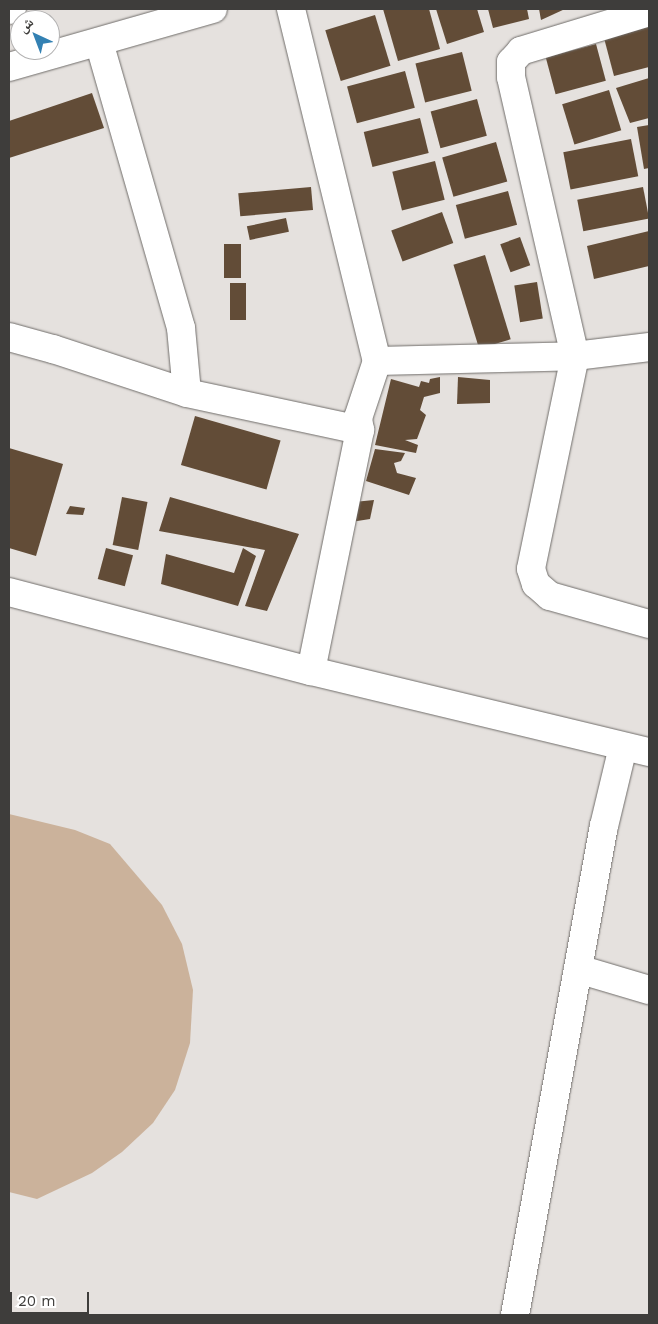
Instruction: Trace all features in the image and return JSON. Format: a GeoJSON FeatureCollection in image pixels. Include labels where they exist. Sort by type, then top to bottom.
{"type":"FeatureCollection","features":[{"type":"Feature","properties":{"kind":"street"},"geometry":{"type":"LineString","coordinates":[[9,68],[213,9]]}},
{"type":"Feature","properties":{"kind":"street"},"geometry":{"type":"LineString","coordinates":[[291,9],[377,361],[358,418],[360,430],[311,671]]}},
{"type":"Feature","properties":{"kind":"street"},"geometry":{"type":"LineString","coordinates":[[649,12],[521,51],[511,62],[511,77],[574,356],[531,569],[536,584],[550,596],[649,624]]}},
{"type":"Feature","properties":{"kind":"street"},"geometry":{"type":"LineString","coordinates":[[98,42],[181,328],[187,393]]}},
{"type":"Feature","properties":{"kind":"street"},"geometry":{"type":"LineString","coordinates":[[9,337],[53,348],[187,393],[360,430]]}},
{"type":"Feature","properties":{"kind":"street"},"geometry":{"type":"LineString","coordinates":[[377,361],[574,356],[649,347]]}},
{"type":"Feature","properties":{"kind":"street"},"geometry":{"type":"LineString","coordinates":[[9,592],[311,671],[636,750],[604,826],[516,1315]]}},
{"type":"Feature","properties":{"kind":"street"},"geometry":{"type":"LineString","coordinates":[[578,969],[649,990]]}},
{"type":"Feature","properties":{"kind":"shaded area"},"geometry":{"type":"Polygon","coordinates":[[[9,814],[75,830],[110,844],[162,905],[182,944],[193,990],[190,1043],[175,1090],[153,1123],[122,1152],[92,1173],[37,1199],[9,1192],[9,814]]]}},
{"type":"Feature","properties":{"kind":"building"},"geometry":{"type":"Polygon","coordinates":[[[383,9],[429,9],[440,49],[398,61],[383,9]]]}},
{"type":"Feature","properties":{"kind":"building"},"geometry":{"type":"Polygon","coordinates":[[[436,9],[477,9],[484,32],[447,44],[436,9]]]}},
{"type":"Feature","properties":{"kind":"building"},"geometry":{"type":"Polygon","coordinates":[[[488,9],[527,9],[529,19],[493,28],[488,9]]]}},
{"type":"Feature","properties":{"kind":"building"},"geometry":{"type":"Polygon","coordinates":[[[539,9],[565,9],[541,20],[539,9]]]}},
{"type":"Feature","properties":{"kind":"building"},"geometry":{"type":"Polygon","coordinates":[[[375,15],[390,66],[341,81],[325,30],[375,15]]]}},
{"type":"Feature","properties":{"kind":"building"},"geometry":{"type":"Polygon","coordinates":[[[649,26],[649,67],[614,76],[604,38],[649,26]]]}},
{"type":"Feature","properties":{"kind":"building"},"geometry":{"type":"Polygon","coordinates":[[[596,44],[606,81],[556,94],[546,57],[596,44]]]}},
{"type":"Feature","properties":{"kind":"building"},"geometry":{"type":"Polygon","coordinates":[[[462,52],[472,91],[425,102],[415,64],[462,52]]]}},
{"type":"Feature","properties":{"kind":"building"},"geometry":{"type":"Polygon","coordinates":[[[405,71],[415,108],[357,123],[347,87],[405,71]]]}},
{"type":"Feature","properties":{"kind":"building"},"geometry":{"type":"Polygon","coordinates":[[[649,78],[649,118],[630,123],[616,88],[649,78]]]}},
{"type":"Feature","properties":{"kind":"building"},"geometry":{"type":"Polygon","coordinates":[[[609,90],[621,130],[574,144],[562,104],[609,90]]]}},
{"type":"Feature","properties":{"kind":"building"},"geometry":{"type":"Polygon","coordinates":[[[92,93],[104,128],[9,158],[9,121],[92,93]]]}},
{"type":"Feature","properties":{"kind":"building"},"geometry":{"type":"Polygon","coordinates":[[[477,99],[487,136],[440,148],[431,111],[477,99]]]}},
{"type":"Feature","properties":{"kind":"building"},"geometry":{"type":"Polygon","coordinates":[[[420,118],[429,153],[372,167],[364,132],[420,118]]]}},
{"type":"Feature","properties":{"kind":"building"},"geometry":{"type":"Polygon","coordinates":[[[649,125],[649,168],[644,169],[637,127],[649,125]]]}},
{"type":"Feature","properties":{"kind":"building"},"geometry":{"type":"Polygon","coordinates":[[[631,139],[638,176],[571,189],[563,152],[631,139]]]}},
{"type":"Feature","properties":{"kind":"building"},"geometry":{"type":"Polygon","coordinates":[[[496,142],[507,181],[453,197],[442,157],[496,142]]]}},
{"type":"Feature","properties":{"kind":"building"},"geometry":{"type":"Polygon","coordinates":[[[435,161],[445,200],[402,210],[392,172],[435,161]]]}},
{"type":"Feature","properties":{"kind":"building"},"geometry":{"type":"Polygon","coordinates":[[[311,187],[313,210],[240,216],[238,193],[311,187]]]}},
{"type":"Feature","properties":{"kind":"building"},"geometry":{"type":"Polygon","coordinates":[[[643,187],[649,218],[583,231],[577,200],[643,187]]]}},
{"type":"Feature","properties":{"kind":"building"},"geometry":{"type":"Polygon","coordinates":[[[508,191],[517,225],[465,239],[456,205],[508,191]]]}},
{"type":"Feature","properties":{"kind":"building"},"geometry":{"type":"Polygon","coordinates":[[[442,212],[453,243],[403,261],[391,230],[442,212]]]}},
{"type":"Feature","properties":{"kind":"building"},"geometry":{"type":"Polygon","coordinates":[[[286,218],[289,232],[250,240],[247,226],[286,218]]]}},
{"type":"Feature","properties":{"kind":"building"},"geometry":{"type":"Polygon","coordinates":[[[649,231],[649,266],[594,279],[587,246],[649,231]]]}},
{"type":"Feature","properties":{"kind":"building"},"geometry":{"type":"Polygon","coordinates":[[[520,237],[530,265],[511,272],[500,244],[520,237]]]}},
{"type":"Feature","properties":{"kind":"building"},"geometry":{"type":"Polygon","coordinates":[[[224,244],[241,244],[241,278],[224,278],[224,244]]]}},
{"type":"Feature","properties":{"kind":"building"},"geometry":{"type":"Polygon","coordinates":[[[485,255],[511,339],[479,349],[453,265],[485,255]]]}},
{"type":"Feature","properties":{"kind":"building"},"geometry":{"type":"Polygon","coordinates":[[[537,282],[543,319],[520,322],[514,286],[537,282]]]}},
{"type":"Feature","properties":{"kind":"building"},"geometry":{"type":"Polygon","coordinates":[[[230,283],[246,283],[246,320],[230,320],[230,283]]]}},
{"type":"Feature","properties":{"kind":"building"},"geometry":{"type":"Polygon","coordinates":[[[440,377],[440,393],[424,397],[420,410],[426,415],[417,439],[405,440],[418,445],[416,453],[375,445],[391,379],[419,387],[421,381],[429,383],[430,379],[440,377]]]}},
{"type":"Feature","properties":{"kind":"building"},"geometry":{"type":"Polygon","coordinates":[[[458,377],[490,380],[490,403],[457,404],[458,377]]]}},
{"type":"Feature","properties":{"kind":"building"},"geometry":{"type":"Polygon","coordinates":[[[195,416],[281,441],[266,490],[181,465],[195,416]]]}},
{"type":"Feature","properties":{"kind":"building"},"geometry":{"type":"Polygon","coordinates":[[[9,448],[63,464],[36,556],[9,548],[9,448]]]}},
{"type":"Feature","properties":{"kind":"building"},"geometry":{"type":"Polygon","coordinates":[[[375,449],[405,453],[401,461],[394,463],[397,473],[416,478],[409,495],[366,481],[375,449]]]}},
{"type":"Feature","properties":{"kind":"building"},"geometry":{"type":"Polygon","coordinates":[[[122,497],[148,502],[138,550],[113,545],[122,497]]]}},
{"type":"Feature","properties":{"kind":"building"},"geometry":{"type":"Polygon","coordinates":[[[170,497],[299,534],[267,611],[245,606],[265,550],[159,531],[170,497]]]}},
{"type":"Feature","properties":{"kind":"building"},"geometry":{"type":"Polygon","coordinates":[[[374,500],[370,519],[351,522],[354,502],[374,500]]]}},
{"type":"Feature","properties":{"kind":"building"},"geometry":{"type":"Polygon","coordinates":[[[70,506],[85,508],[83,515],[66,514],[70,506]]]}},
{"type":"Feature","properties":{"kind":"building"},"geometry":{"type":"Polygon","coordinates":[[[106,548],[133,555],[125,586],[98,579],[106,548]]]}},
{"type":"Feature","properties":{"kind":"building"},"geometry":{"type":"Polygon","coordinates":[[[243,548],[256,556],[238,606],[161,584],[166,554],[234,573],[243,548]]]}}]}
